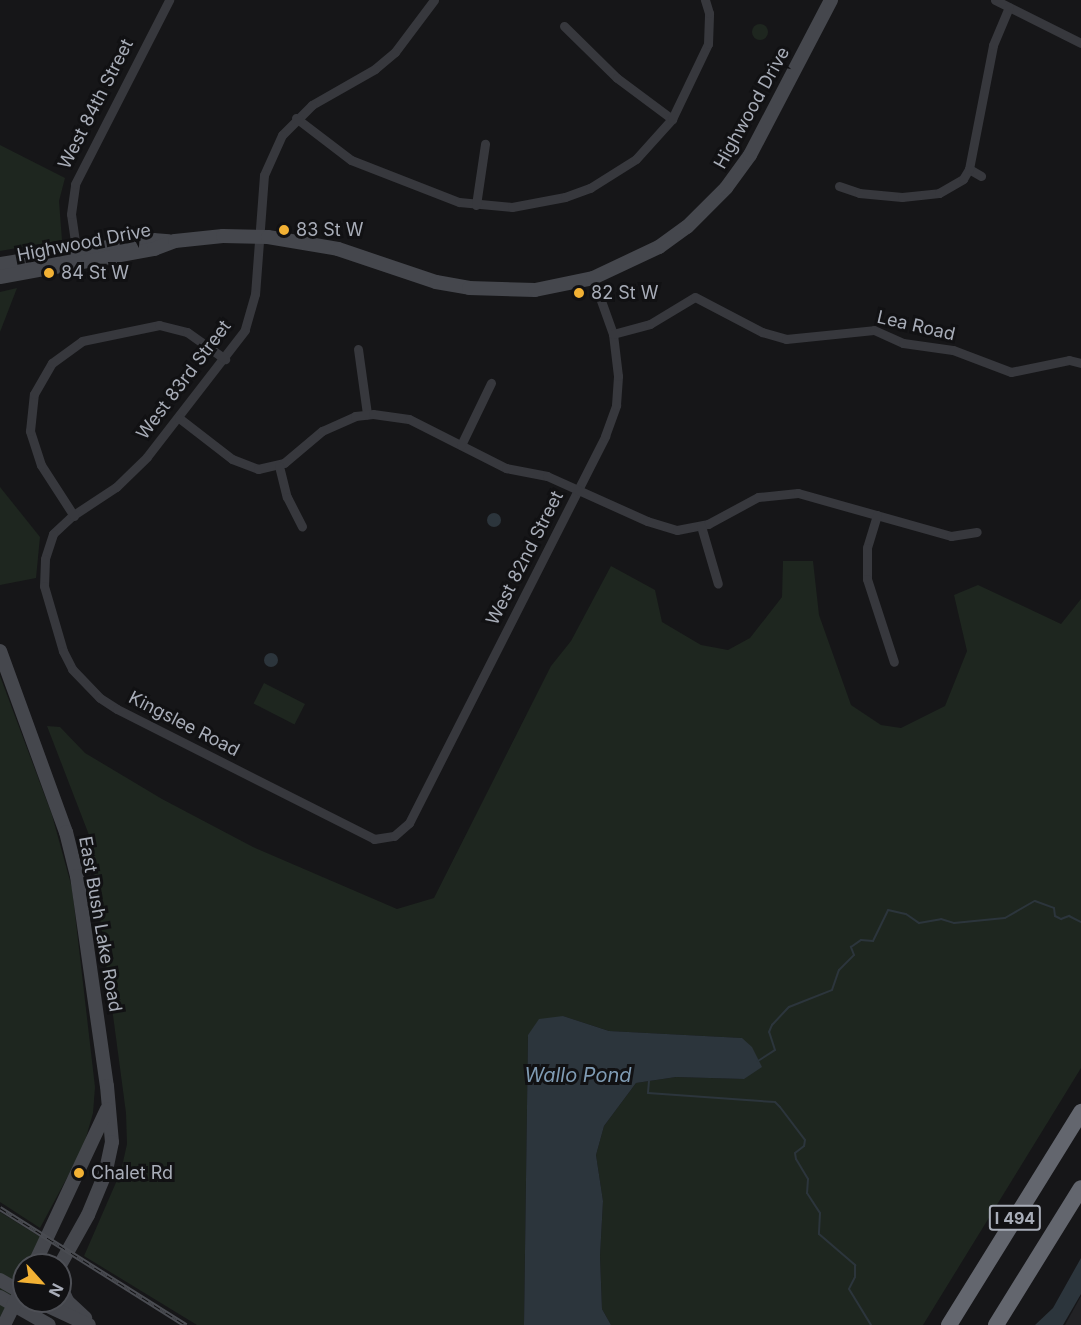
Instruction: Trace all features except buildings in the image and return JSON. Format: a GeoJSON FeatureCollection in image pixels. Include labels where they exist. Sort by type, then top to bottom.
{"type":"FeatureCollection","features":[{"type":"Feature","properties":{"kind":"highway","name":"I 494"},"geometry":{"type":"LineString","coordinates":[[949,1325],[1081,1112]]}},
{"type":"Feature","properties":{"kind":"highway","name":"I 494"},"geometry":{"type":"LineString","coordinates":[[996,1325],[1081,1188]]}},
{"type":"Feature","properties":{"kind":"street","name":"West 84th Street"},"geometry":{"type":"LineString","coordinates":[[77,257],[70,214],[75,184],[169,0]]}},
{"type":"Feature","properties":{"kind":"street","name":"West 83rd Street"},"geometry":{"type":"LineString","coordinates":[[45,559],[54,534],[74,516],[116,487],[179,418],[225,359],[252,313],[264,175],[282,135],[296,118],[395,52],[434,0]]}},
{"type":"Feature","properties":{"kind":"street"},"geometry":{"type":"LineString","coordinates":[[296,118],[330,147],[372,171],[433,194],[476,205],[539,204],[590,188],[636,159],[672,119],[708,44],[710,21],[705,0]]}},
{"type":"Feature","properties":{"kind":"street","name":"Highwood Drive"},"geometry":{"type":"LineString","coordinates":[[0,277],[153,240],[175,241],[201,236],[259,237],[338,249],[436,282],[469,288],[535,290],[593,278],[659,247],[687,227],[726,188],[750,155],[831,0]]}},
{"type":"Feature","properties":{"kind":"street"},"geometry":{"type":"LineString","coordinates":[[996,0],[1080,40]]}},
{"type":"Feature","properties":{"kind":"street"},"geometry":{"type":"LineString","coordinates":[[839,186],[880,196],[920,196],[955,186],[969,169],[993,45],[1009,7]]}},
{"type":"Feature","properties":{"kind":"street"},"geometry":{"type":"LineString","coordinates":[[564,26],[617,78],[672,119]]}},
{"type":"Feature","properties":{"kind":"street"},"geometry":{"type":"LineString","coordinates":[[476,205],[485,144]]}},
{"type":"Feature","properties":{"kind":"street"},"geometry":{"type":"LineString","coordinates":[[969,169],[981,176]]}},
{"type":"Feature","properties":{"kind":"street","name":"Highwood Drive"},"geometry":{"type":"LineString","coordinates":[[0,264],[77,257]]}},
{"type":"Feature","properties":{"kind":"street","name":"West 82nd Street"},"geometry":{"type":"LineString","coordinates":[[394,836],[410,823],[578,490],[616,405],[618,376],[613,334],[593,278]]}},
{"type":"Feature","properties":{"kind":"street","name":"Lea Road"},"geometry":{"type":"LineString","coordinates":[[613,334],[650,324],[695,297],[762,332],[786,339],[874,330],[903,343],[953,350],[1011,372],[1060,361],[1081,363]]}},
{"type":"Feature","properties":{"kind":"street"},"geometry":{"type":"LineString","coordinates":[[74,516],[41,465],[30,431],[34,394],[52,363],[82,341],[159,325],[187,332],[225,359]]}},
{"type":"Feature","properties":{"kind":"street"},"geometry":{"type":"LineString","coordinates":[[358,349],[367,414]]}},
{"type":"Feature","properties":{"kind":"street"},"geometry":{"type":"LineString","coordinates":[[461,445],[491,383]]}},
{"type":"Feature","properties":{"kind":"street"},"geometry":{"type":"LineString","coordinates":[[179,418],[245,466],[258,469],[279,466],[338,422],[367,414],[409,419],[506,468],[547,476],[662,527],[701,526],[739,505],[777,493],[818,497],[951,536],[977,532]]}},
{"type":"Feature","properties":{"kind":"street"},"geometry":{"type":"LineString","coordinates":[[279,466],[287,497],[302,526]]}},
{"type":"Feature","properties":{"kind":"street"},"geometry":{"type":"LineString","coordinates":[[877,515],[867,548],[867,579],[894,662]]}},
{"type":"Feature","properties":{"kind":"street"},"geometry":{"type":"LineString","coordinates":[[701,526],[718,584]]}},
{"type":"Feature","properties":{"kind":"street","name":"Kingslee Road"},"geometry":{"type":"LineString","coordinates":[[45,559],[44,586],[63,651],[72,669],[100,698],[374,839],[394,836]]}},
{"type":"Feature","properties":{"kind":"street","name":"East Bush Lake Road"},"geometry":{"type":"LineString","coordinates":[[0,651],[66,832],[77,876],[112,1142],[105,1174],[88,1215],[68,1253]]}},
{"type":"Feature","properties":{"kind":"street"},"geometry":{"type":"LineString","coordinates":[[40,1253],[108,1107]]}},
{"type":"Feature","properties":{"kind":"street"},"geometry":{"type":"LineString","coordinates":[[72,1308],[94,1325]]}},
{"type":"Feature","properties":{"kind":"street"},"geometry":{"type":"LineString","coordinates":[[4,1325],[12,1309]]}},
{"type":"Feature","properties":{"kind":"street"},"geometry":{"type":"LineString","coordinates":[[64,1313],[89,1325]]}},
{"type":"Feature","properties":{"kind":"street"},"geometry":{"type":"LineString","coordinates":[[30,1320],[49,1325]]}},
{"type":"Feature","properties":{"kind":"shaded area"},"geometry":{"type":"Polygon","coordinates":[[[760,24],[766,26],[768,32],[766,38],[760,40],[754,38],[752,32],[754,26],[760,24]]]}},
{"type":"Feature","properties":{"kind":"shaded area"},"geometry":{"type":"Polygon","coordinates":[[[0,145],[65,178],[59,201],[62,240],[0,251],[0,145]]]}},
{"type":"Feature","properties":{"kind":"shaded area"},"geometry":{"type":"Polygon","coordinates":[[[17,288],[0,332],[0,292],[17,288]]]}},
{"type":"Feature","properties":{"kind":"shaded area"},"geometry":{"type":"Polygon","coordinates":[[[0,487],[40,537],[36,578],[0,585],[0,487]]]}},
{"type":"Feature","properties":{"kind":"shaded area"},"geometry":{"type":"Polygon","coordinates":[[[783,561],[813,561],[819,615],[851,705],[881,725],[901,728],[945,706],[967,651],[954,595],[978,585],[1061,624],[1081,599],[1081,1068],[923,1325],[611,1325],[602,1309],[600,1256],[603,1201],[596,1155],[604,1126],[636,1083],[676,1077],[744,1079],[742,1038],[609,1031],[563,1016],[528,1035],[524,1325],[197,1325],[84,1256],[121,1171],[127,1144],[126,1113],[89,835],[47,726],[60,727],[85,753],[162,799],[253,847],[397,909],[434,898],[551,666],[571,641],[611,566],[655,590],[662,622],[701,645],[728,650],[750,638],[782,597],[783,561]]]}},
{"type":"Feature","properties":{"kind":"shaded area"},"geometry":{"type":"Polygon","coordinates":[[[0,676],[52,815],[72,888],[95,1087],[93,1113],[83,1148],[40,1228],[0,1202],[0,676]]]}},
{"type":"Feature","properties":{"kind":"shaded area"},"geometry":{"type":"Polygon","coordinates":[[[264,683],[305,704],[295,724],[254,703],[264,683]]]}},
{"type":"Feature","properties":{"kind":"shaded area"},"geometry":{"type":"Polygon","coordinates":[[[0,1212],[42,1238],[34,1253],[12,1253],[12,1297],[0,1320],[0,1212]]]}},
{"type":"Feature","properties":{"kind":"shaded area"},"geometry":{"type":"Polygon","coordinates":[[[1081,1296],[1081,1325],[1065,1325],[1081,1296]]]}},
{"type":"Feature","properties":{"kind":"water"},"geometry":{"type":"Polygon","coordinates":[[[494,513],[499,515],[501,520],[499,525],[494,527],[489,525],[487,520],[489,515],[494,513]]]}},
{"type":"Feature","properties":{"kind":"water"},"geometry":{"type":"Polygon","coordinates":[[[271,653],[276,655],[278,660],[276,665],[271,667],[266,665],[264,660],[266,655],[271,653]]]}},
{"type":"Feature","properties":{"kind":"water","name":"Wallo Pond"},"geometry":{"type":"Polygon","coordinates":[[[563,1016],[609,1031],[742,1038],[752,1047],[762,1067],[744,1079],[676,1077],[636,1083],[604,1126],[596,1155],[603,1201],[600,1256],[602,1309],[611,1325],[524,1325],[528,1035],[539,1019],[563,1016]]]}},
{"type":"Feature","properties":{"kind":"water"},"geometry":{"type":"Polygon","coordinates":[[[1081,1258],[1081,1294],[1063,1325],[1035,1325],[1053,1308],[1081,1258]]]}},
{"type":"Feature","properties":{"kind":"waterway"},"geometry":{"type":"LineString","coordinates":[[758,1061],[775,1050],[769,1032],[772,1025],[789,1007],[832,990],[839,970],[854,955],[851,947],[861,940],[873,941],[888,910],[906,914],[919,923],[941,919],[954,923],[1005,918],[1035,901],[1054,908],[1055,916],[1061,919],[1069,916],[1081,922]]}},
{"type":"Feature","properties":{"kind":"waterway"},"geometry":{"type":"LineString","coordinates":[[649,1081],[648,1093],[775,1102],[780,1107],[805,1140],[804,1146],[795,1153],[808,1179],[807,1193],[820,1213],[819,1234],[855,1265],[855,1277],[849,1289],[871,1325]]}},
{"type":"Feature","properties":{"kind":"railway"},"geometry":{"type":"LineString","coordinates":[[0,1208],[186,1325]]}},
{"type":"Feature","properties":{"kind":"place","name":"83 St W"},"geometry":{"type":"Point","coordinates":[284,230]}},
{"type":"Feature","properties":{"kind":"place","name":"84 St W"},"geometry":{"type":"Point","coordinates":[49,273]}},
{"type":"Feature","properties":{"kind":"place","name":"82 St W"},"geometry":{"type":"Point","coordinates":[579,293]}},
{"type":"Feature","properties":{"kind":"place","name":"Chalet Rd"},"geometry":{"type":"Point","coordinates":[79,1173]}}]}
